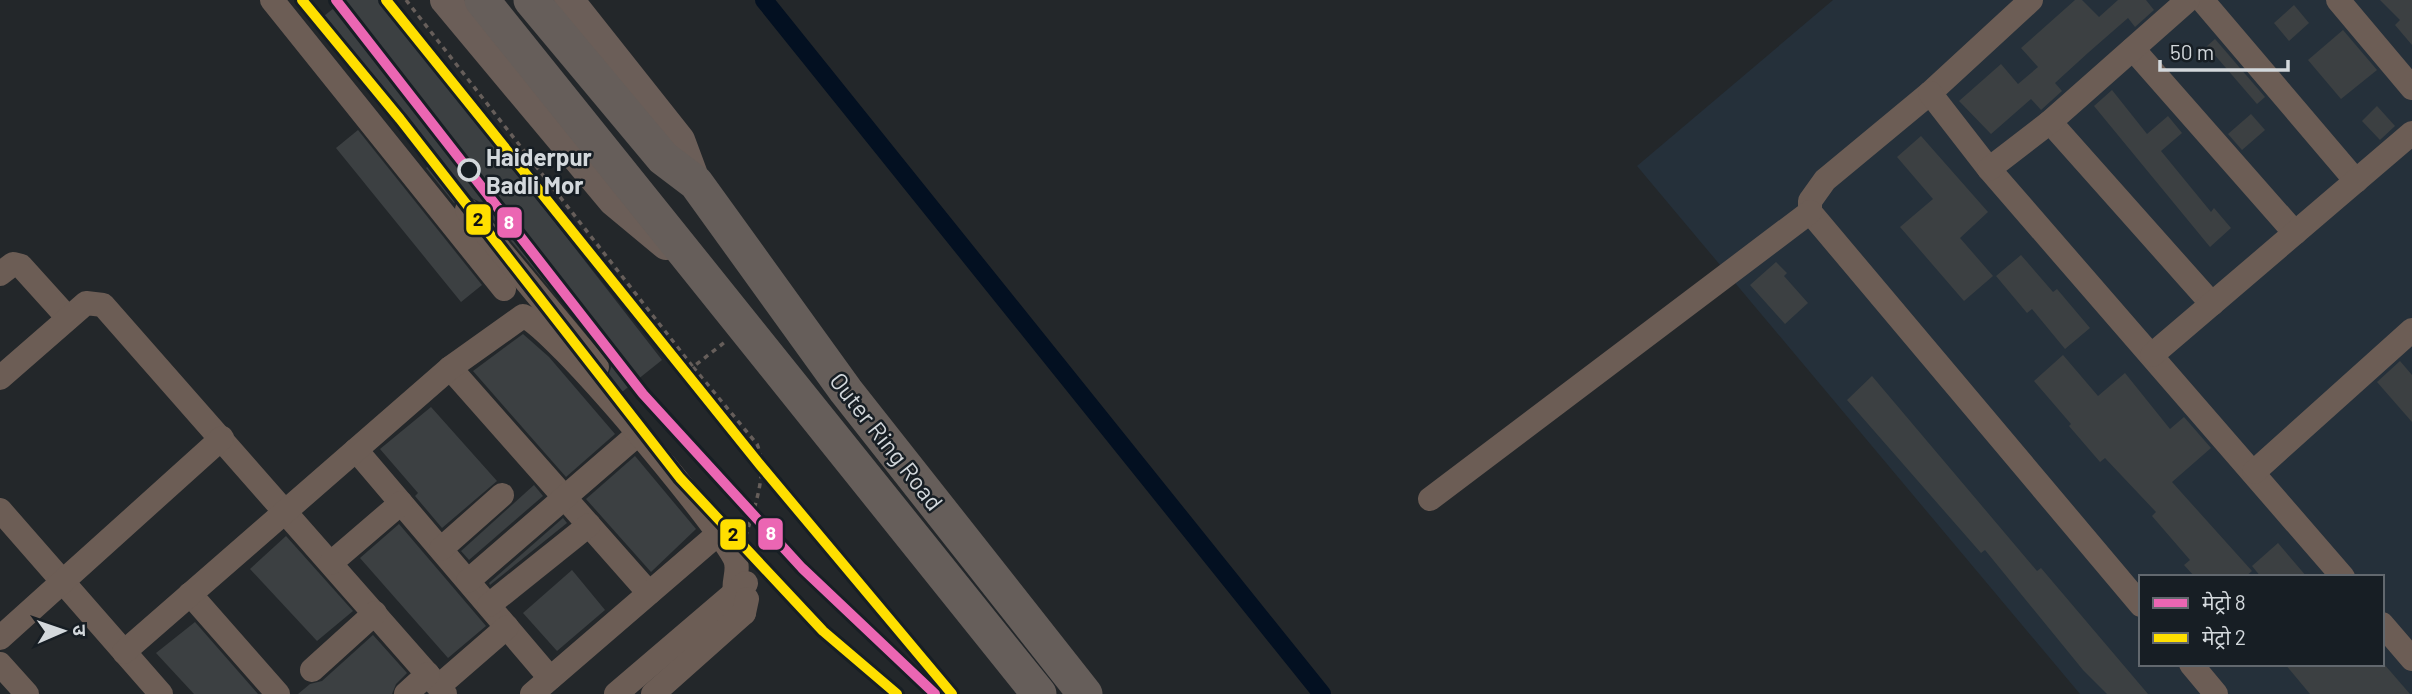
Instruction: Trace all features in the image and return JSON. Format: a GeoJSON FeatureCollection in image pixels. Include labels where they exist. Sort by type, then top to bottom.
{"type":"FeatureCollection","features":[{"type":"Feature","properties":{"kind":"highway","name":"Outer Ring Road"},"geometry":{"type":"LineString","coordinates":[[482,0],[1039,694]]}},
{"type":"Feature","properties":{"kind":"highway","name":"Outer Ring Road"},"geometry":{"type":"LineString","coordinates":[[531,0],[663,158],[696,183],[846,391],[1085,694]]}},
{"type":"Feature","properties":{"kind":"main road","name":"Outer Ring Road"},"geometry":{"type":"LineString","coordinates":[[445,0],[613,201],[702,275]]}},
{"type":"Feature","properties":{"kind":"main road","name":"Outer Ring Road"},"geometry":{"type":"LineString","coordinates":[[569,0],[680,140],[696,183]]}},
{"type":"Feature","properties":{"kind":"street"},"geometry":{"type":"LineString","coordinates":[[272,0],[504,289]]}},
{"type":"Feature","properties":{"kind":"street"},"geometry":{"type":"LineString","coordinates":[[2031,0],[1930,93],[1816,189],[1810,201],[1810,212],[2139,603]]}},
{"type":"Feature","properties":{"kind":"street"},"geometry":{"type":"LineString","coordinates":[[1989,169],[2050,122],[2188,0]]}},
{"type":"Feature","properties":{"kind":"street"},"geometry":{"type":"LineString","coordinates":[[2202,0],[2356,181]]}},
{"type":"Feature","properties":{"kind":"street"},"geometry":{"type":"LineString","coordinates":[[2338,0],[2412,88]]}},
{"type":"Feature","properties":{"kind":"street"},"geometry":{"type":"LineString","coordinates":[[2133,48],[2295,233]]}},
{"type":"Feature","properties":{"kind":"street"},"geometry":{"type":"LineString","coordinates":[[1930,93],[1989,169],[2341,575]]}},
{"type":"Feature","properties":{"kind":"street"},"geometry":{"type":"LineString","coordinates":[[2050,122],[2212,304]]}},
{"type":"Feature","properties":{"kind":"street"},"geometry":{"type":"LineString","coordinates":[[2152,355],[2412,133]]}},
{"type":"Feature","properties":{"kind":"street"},"geometry":{"type":"LineString","coordinates":[[467,210],[538,292],[741,550],[744,594],[653,694]]}},
{"type":"Feature","properties":{"kind":"street"},"geometry":{"type":"LineString","coordinates":[[1430,499],[1810,212]]}},
{"type":"Feature","properties":{"kind":"street"},"geometry":{"type":"LineString","coordinates":[[0,274],[13,264],[21,265],[68,318]]}},
{"type":"Feature","properties":{"kind":"street"},"geometry":{"type":"LineString","coordinates":[[0,378],[86,303],[103,305],[438,685]]}},
{"type":"Feature","properties":{"kind":"street"},"geometry":{"type":"LineString","coordinates":[[124,652],[450,368],[518,318],[531,319],[597,386],[638,434],[719,533],[736,559],[744,594]]}},
{"type":"Feature","properties":{"kind":"street"},"geometry":{"type":"LineString","coordinates":[[2254,472],[2410,337]]}},
{"type":"Feature","properties":{"kind":"street"},"geometry":{"type":"LineString","coordinates":[[450,368],[649,593]]}},
{"type":"Feature","properties":{"kind":"street"},"geometry":{"type":"LineString","coordinates":[[468,581],[638,434]]}},
{"type":"Feature","properties":{"kind":"street"},"geometry":{"type":"LineString","coordinates":[[0,638],[222,438]]}},
{"type":"Feature","properties":{"kind":"street"},"geometry":{"type":"LineString","coordinates":[[356,450],[550,678]]}},
{"type":"Feature","properties":{"kind":"street"},"geometry":{"type":"LineString","coordinates":[[440,549],[502,495]]}},
{"type":"Feature","properties":{"kind":"street"},"geometry":{"type":"LineString","coordinates":[[331,563],[401,503]]}},
{"type":"Feature","properties":{"kind":"street"},"geometry":{"type":"LineString","coordinates":[[0,510],[161,694]]}},
{"type":"Feature","properties":{"kind":"street"},"geometry":{"type":"LineString","coordinates":[[488,605],[589,525]]}},
{"type":"Feature","properties":{"kind":"street"},"geometry":{"type":"LineString","coordinates":[[532,694],[719,533]]}},
{"type":"Feature","properties":{"kind":"street"},"geometry":{"type":"LineString","coordinates":[[190,594],[278,694]]}},
{"type":"Feature","properties":{"kind":"street"},"geometry":{"type":"LineString","coordinates":[[616,694],[744,594]]}},
{"type":"Feature","properties":{"kind":"street"},"geometry":{"type":"LineString","coordinates":[[312,670],[375,613]]}},
{"type":"Feature","properties":{"kind":"street"},"geometry":{"type":"LineString","coordinates":[[2384,626],[2412,659]]}},
{"type":"Feature","properties":{"kind":"street"},"geometry":{"type":"LineString","coordinates":[[406,694],[438,685],[507,627]]}},
{"type":"Feature","properties":{"kind":"street"},"geometry":{"type":"LineString","coordinates":[[0,664],[27,694]]}},
{"type":"Feature","properties":{"kind":"street"},"geometry":{"type":"LineString","coordinates":[[2193,666],[2216,694]]}},
{"type":"Feature","properties":{"kind":"path"},"geometry":{"type":"LineString","coordinates":[[406,0],[757,444],[762,456],[760,484],[741,550]]}},
{"type":"Feature","properties":{"kind":"path"},"geometry":{"type":"LineString","coordinates":[[694,367],[730,338]]}},
{"type":"Feature","properties":{"kind":"shaded area"},"geometry":{"type":"Polygon","coordinates":[[[1833,0],[2412,0],[2412,694],[2080,694],[1637,166],[1833,0]]]}},
{"type":"Feature","properties":{"kind":"building","name":"Haiderpur Badli Mor"},"geometry":{"type":"Polygon","coordinates":[[[344,0],[382,0],[662,360],[622,392],[608,376],[612,365],[608,358],[478,201],[465,195],[454,203],[426,168],[436,159],[324,16],[344,0]]]}},
{"type":"Feature","properties":{"kind":"building"},"geometry":{"type":"Polygon","coordinates":[[[2075,0],[2082,0],[2099,17],[2118,0],[2146,0],[2154,10],[2135,27],[2128,18],[2089,52],[2055,83],[2062,91],[2041,110],[2031,99],[1991,134],[1959,101],[2001,64],[2018,84],[2038,67],[2021,48],[2075,0]]]}},
{"type":"Feature","properties":{"kind":"building"},"geometry":{"type":"Polygon","coordinates":[[[2380,0],[2412,0],[2412,45],[2395,25],[2400,20],[2380,0]]]}},
{"type":"Feature","properties":{"kind":"building"},"geometry":{"type":"Polygon","coordinates":[[[2294,5],[2309,23],[2289,41],[2274,23],[2294,5]]]}},
{"type":"Feature","properties":{"kind":"building"},"geometry":{"type":"Polygon","coordinates":[[[2343,30],[2377,70],[2341,99],[2308,60],[2343,30]]]}},
{"type":"Feature","properties":{"kind":"building"},"geometry":{"type":"Polygon","coordinates":[[[2215,39],[2265,97],[2257,104],[2207,46],[2215,39]]]}},
{"type":"Feature","properties":{"kind":"building"},"geometry":{"type":"Polygon","coordinates":[[[2112,90],[2147,134],[2168,116],[2182,133],[2161,151],[2211,212],[2214,208],[2231,228],[2210,247],[2094,106],[2112,90]]]}},
{"type":"Feature","properties":{"kind":"building"},"geometry":{"type":"Polygon","coordinates":[[[2377,106],[2395,126],[2380,140],[2362,121],[2377,106]]]}},
{"type":"Feature","properties":{"kind":"building"},"geometry":{"type":"Polygon","coordinates":[[[2251,114],[2265,130],[2242,150],[2228,134],[2251,114]]]}},
{"type":"Feature","properties":{"kind":"building"},"geometry":{"type":"Polygon","coordinates":[[[358,130],[482,285],[461,302],[336,148],[358,130]]]}},
{"type":"Feature","properties":{"kind":"building"},"geometry":{"type":"Polygon","coordinates":[[[1921,136],[1988,212],[1960,238],[1993,276],[1964,301],[1900,227],[1933,199],[1897,157],[1921,136]]]}},
{"type":"Feature","properties":{"kind":"building"},"geometry":{"type":"Polygon","coordinates":[[[2021,255],[2053,292],[2057,289],[2090,328],[2065,349],[2032,309],[2027,313],[1996,276],[2021,255]]]}},
{"type":"Feature","properties":{"kind":"building"},"geometry":{"type":"Polygon","coordinates":[[[1776,262],[1787,273],[1784,276],[1808,303],[1785,324],[1750,285],[1776,262]]]}},
{"type":"Feature","properties":{"kind":"building"},"geometry":{"type":"Polygon","coordinates":[[[523,334],[549,357],[615,434],[566,477],[473,371],[523,334]]]}},
{"type":"Feature","properties":{"kind":"building"},"geometry":{"type":"Polygon","coordinates":[[[2063,355],[2098,396],[2125,373],[2170,429],[2184,417],[2211,448],[2172,482],[2252,571],[2247,575],[2193,575],[2184,565],[2190,560],[2152,516],[2156,512],[2105,458],[2100,462],[2034,381],[2063,355]]]}},
{"type":"Feature","properties":{"kind":"building"},"geometry":{"type":"Polygon","coordinates":[[[2400,361],[2412,375],[2412,422],[2377,382],[2400,361]]]}},
{"type":"Feature","properties":{"kind":"building"},"geometry":{"type":"Polygon","coordinates":[[[1872,376],[2037,571],[2041,568],[2148,694],[2107,694],[2083,670],[1985,550],[1981,553],[1847,400],[1872,376]]]}},
{"type":"Feature","properties":{"kind":"building"},"geometry":{"type":"Polygon","coordinates":[[[431,407],[497,481],[442,528],[415,496],[418,493],[380,449],[431,407]]]}},
{"type":"Feature","properties":{"kind":"building"},"geometry":{"type":"Polygon","coordinates":[[[635,456],[696,529],[651,572],[586,499],[635,456]]]}},
{"type":"Feature","properties":{"kind":"building"},"geometry":{"type":"Polygon","coordinates":[[[534,485],[543,496],[469,560],[461,551],[534,485]]]}},
{"type":"Feature","properties":{"kind":"building"},"geometry":{"type":"Polygon","coordinates":[[[563,518],[567,523],[490,585],[489,583],[563,518]]]}},
{"type":"Feature","properties":{"kind":"building"},"geometry":{"type":"Polygon","coordinates":[[[399,524],[486,626],[448,658],[360,558],[399,524]]]}},
{"type":"Feature","properties":{"kind":"building"},"geometry":{"type":"Polygon","coordinates":[[[286,536],[353,611],[317,641],[250,569],[286,536]]]}},
{"type":"Feature","properties":{"kind":"building"},"geometry":{"type":"Polygon","coordinates":[[[2278,543],[2305,575],[2259,575],[2252,566],[2278,543]]]}},
{"type":"Feature","properties":{"kind":"building"},"geometry":{"type":"Polygon","coordinates":[[[572,570],[605,610],[557,651],[523,613],[572,570]]]}},
{"type":"Feature","properties":{"kind":"building"},"geometry":{"type":"Polygon","coordinates":[[[195,622],[258,694],[194,694],[156,653],[195,622]]]}},
{"type":"Feature","properties":{"kind":"building"},"geometry":{"type":"Polygon","coordinates":[[[373,635],[407,673],[396,684],[392,694],[298,694],[310,684],[322,681],[373,635]]]}},
{"type":"Feature","properties":{"kind":"building"},"geometry":{"type":"Polygon","coordinates":[[[2384,664],[2410,694],[2310,694],[2287,666],[2384,664]]]}},
{"type":"Feature","properties":{"kind":"waterway"},"geometry":{"type":"LineString","coordinates":[[764,0],[1322,694]]}},
{"type":"Feature","properties":{"kind":"metro line","name":"2"},"geometry":{"type":"LineString","coordinates":[[302,0],[400,119],[680,478],[823,631],[897,694]]}},
{"type":"Feature","properties":{"kind":"metro line","name":"8"},"geometry":{"type":"LineString","coordinates":[[336,0],[643,394],[802,568],[935,694]]}},
{"type":"Feature","properties":{"kind":"metro line","name":"2"},"geometry":{"type":"LineString","coordinates":[[386,0],[761,466],[952,694]]}},
{"type":"Feature","properties":{"kind":"place","name":"Haiderpur Badli Mor"},"geometry":{"type":"Point","coordinates":[469,170]}}]}
